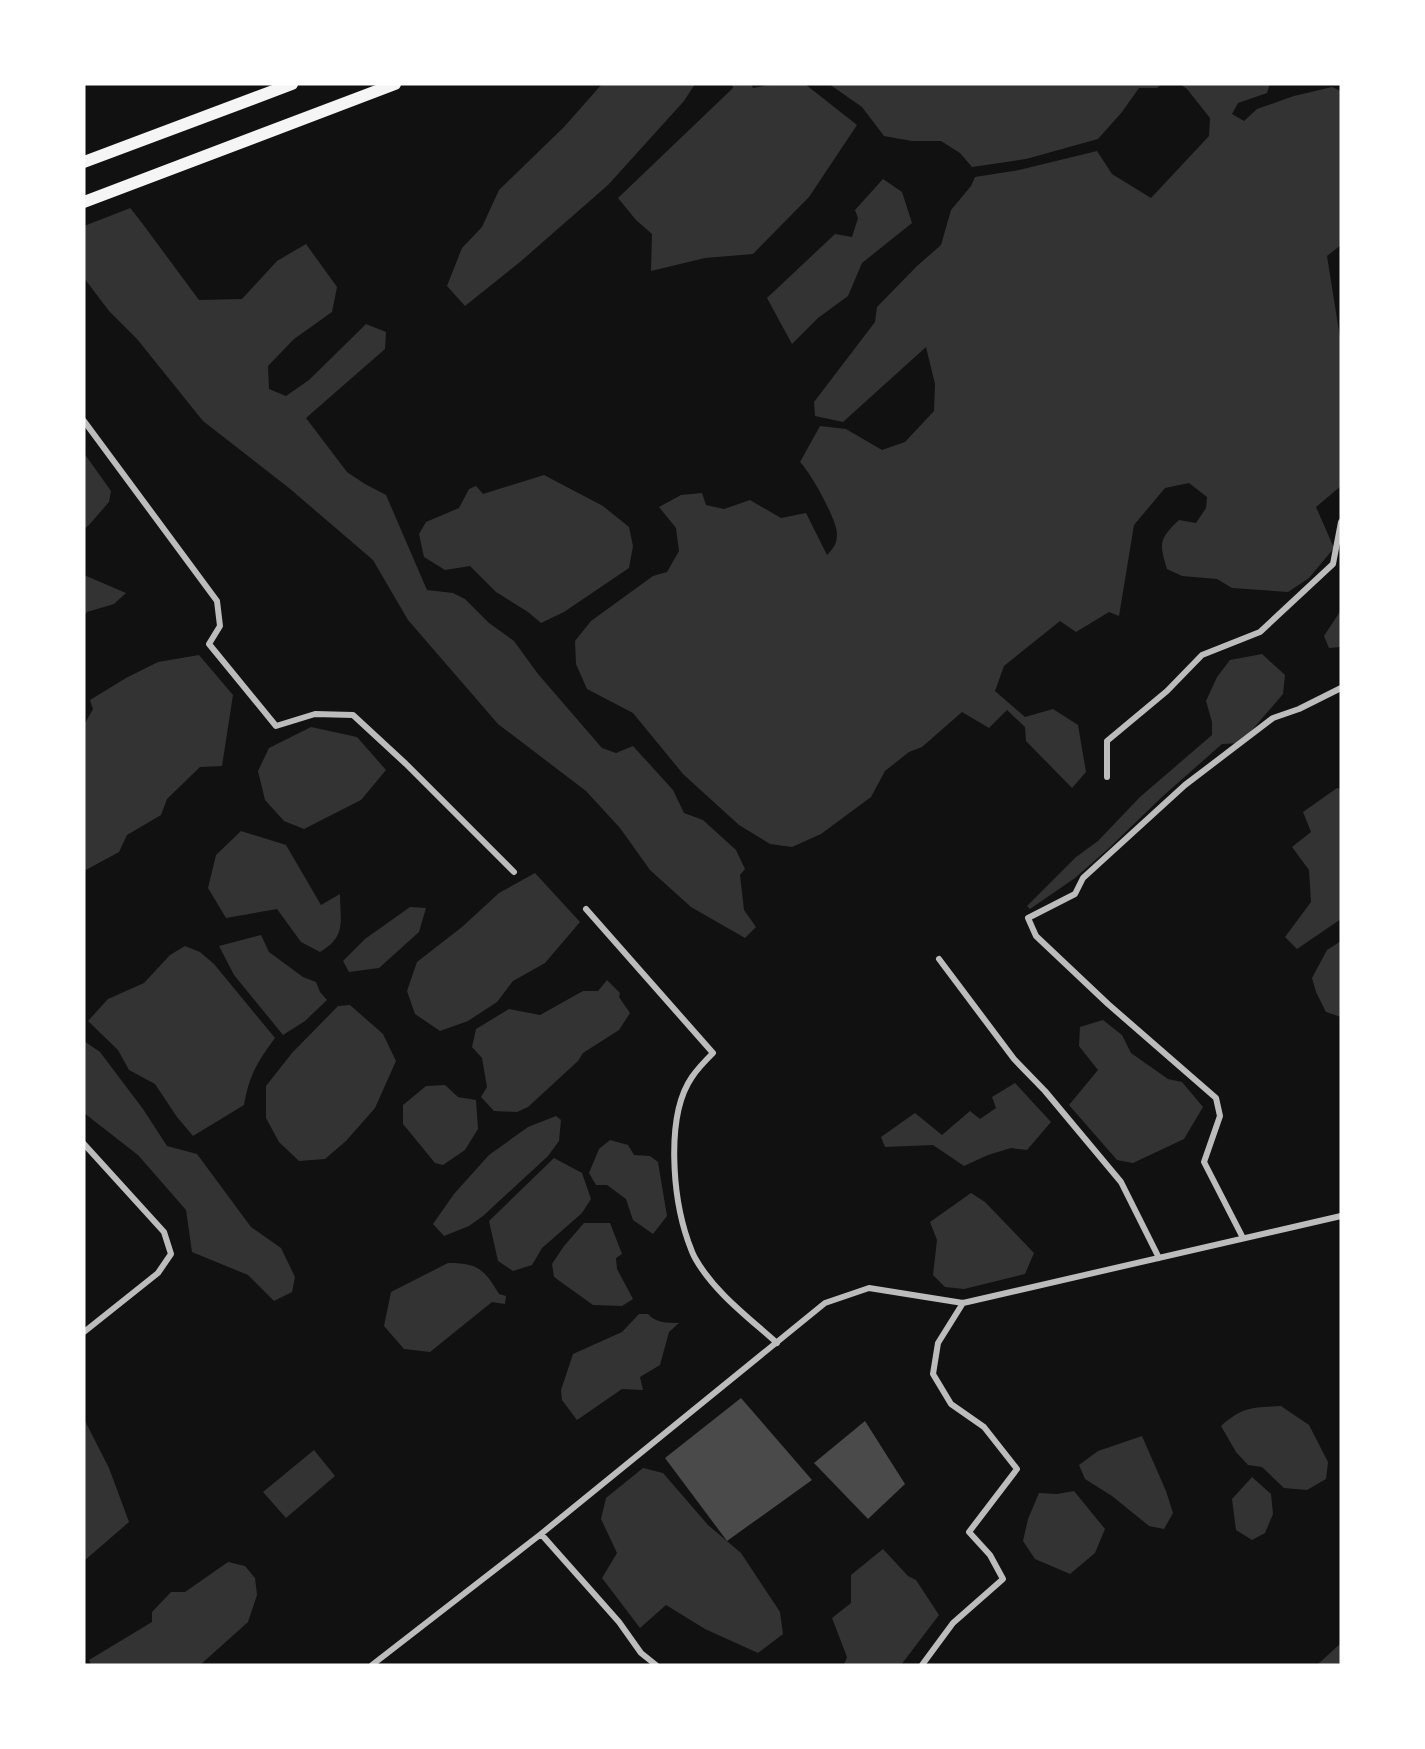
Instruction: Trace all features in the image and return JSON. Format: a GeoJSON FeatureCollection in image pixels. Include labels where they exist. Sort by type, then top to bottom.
{"type":"FeatureCollection","features":[{"type":"Feature","properties":{"kind":"main road"},"geometry":{"type":"LineString","coordinates":[[84,162],[292,84]]}},
{"type":"Feature","properties":{"kind":"main road"},"geometry":{"type":"LineString","coordinates":[[84,202],[395,84]]}},
{"type":"Feature","properties":{"kind":"street"},"geometry":{"type":"LineString","coordinates":[[84,421],[217,601],[220,626],[209,644],[276,726],[315,714],[352,715],[406,764],[514,872]]}},
{"type":"Feature","properties":{"kind":"street"},"geometry":{"type":"LineString","coordinates":[[1107,777],[1107,741],[1167,692],[1203,656],[1260,632],[1333,564],[1341,522]]}},
{"type":"Feature","properties":{"kind":"street"},"geometry":{"type":"LineString","coordinates":[[1243,1238],[1204,1162],[1220,1116],[1216,1098],[1107,1004],[1036,936],[1028,918],[1076,894],[1083,878],[1185,785],[1273,718],[1299,709],[1341,688]]}},
{"type":"Feature","properties":{"kind":"street"},"geometry":{"type":"LineString","coordinates":[[586,909],[713,1053],[692,1077],[680,1105],[674,1143],[676,1187],[683,1225],[694,1257],[720,1291],[777,1343]]}},
{"type":"Feature","properties":{"kind":"street"},"geometry":{"type":"LineString","coordinates":[[939,959],[1014,1059],[1045,1091],[1121,1182],[1159,1258]]}},
{"type":"Feature","properties":{"kind":"street"},"geometry":{"type":"LineString","coordinates":[[84,1144],[164,1232],[171,1254],[158,1273],[84,1332]]}},
{"type":"Feature","properties":{"kind":"street"},"geometry":{"type":"LineString","coordinates":[[372,1665],[541,1534],[825,1303],[869,1288],[963,1303],[1341,1216]]}},
{"type":"Feature","properties":{"kind":"street"},"geometry":{"type":"LineString","coordinates":[[922,1665],[953,1623],[1003,1579],[990,1555],[969,1532],[1017,1469],[984,1427],[951,1404],[933,1374],[938,1343],[963,1303]]}},
{"type":"Feature","properties":{"kind":"street"},"geometry":{"type":"LineString","coordinates":[[541,1534],[619,1622],[641,1653],[656,1665]]}},
{"type":"Feature","properties":{"kind":"shaded area"},"geometry":{"type":"Polygon","coordinates":[[[602,84],[695,84],[684,101],[608,185],[520,262],[465,306],[447,286],[462,248],[482,227],[499,190],[564,127],[602,84]]]}},
{"type":"Feature","properties":{"kind":"shaded area"},"geometry":{"type":"Polygon","coordinates":[[[732,84],[751,84],[753,88],[775,84],[805,84],[857,125],[809,197],[753,254],[705,258],[651,271],[652,234],[636,220],[618,198],[733,88],[732,84]]]}},
{"type":"Feature","properties":{"kind":"shaded area"},"geometry":{"type":"Polygon","coordinates":[[[829,84],[1162,84],[1157,88],[1139,88],[1098,139],[1026,159],[972,167],[960,153],[941,141],[912,141],[884,136],[862,107],[829,84]]]}},
{"type":"Feature","properties":{"kind":"shaded area"},"geometry":{"type":"Polygon","coordinates":[[[1180,84],[1270,84],[1267,93],[1238,103],[1232,114],[1244,121],[1257,109],[1294,96],[1332,87],[1341,91],[1341,245],[1327,256],[1341,344],[1341,486],[1316,507],[1334,548],[1309,578],[1288,592],[1232,588],[1217,579],[1182,576],[1167,569],[1162,542],[1179,520],[1196,523],[1206,508],[1207,497],[1189,483],[1165,488],[1134,525],[1119,616],[1109,612],[1076,632],[1060,621],[1004,666],[995,691],[1025,717],[1053,709],[1078,725],[1086,772],[1072,788],[1026,741],[1025,727],[1007,710],[989,728],[962,712],[922,747],[909,752],[885,771],[871,797],[821,834],[792,847],[770,844],[739,825],[683,774],[633,713],[587,689],[576,664],[575,641],[591,621],[653,576],[667,572],[679,551],[676,528],[659,507],[681,495],[702,493],[706,505],[724,509],[750,500],[781,518],[806,513],[827,555],[835,543],[836,527],[823,497],[800,462],[820,426],[846,429],[882,450],[905,442],[934,411],[935,384],[926,347],[843,422],[815,416],[814,402],[875,322],[877,307],[941,245],[951,210],[971,186],[975,177],[1019,170],[1097,151],[1112,174],[1151,198],[1209,136],[1210,118],[1187,89],[1180,84]]]}},
{"type":"Feature","properties":{"kind":"shaded area"},"geometry":{"type":"Polygon","coordinates":[[[84,149],[199,300],[242,299],[277,261],[306,244],[337,287],[332,312],[294,339],[268,366],[269,389],[286,396],[309,380],[366,324],[386,332],[385,349],[306,418],[347,472],[386,495],[427,590],[453,593],[465,599],[489,623],[514,641],[538,674],[602,748],[616,753],[633,746],[673,790],[684,813],[703,820],[736,850],[745,869],[740,875],[744,910],[756,927],[745,938],[691,907],[650,870],[620,828],[586,791],[498,724],[408,620],[373,560],[289,488],[203,421],[137,339],[109,311],[84,278],[84,149]]]}},
{"type":"Feature","properties":{"kind":"shaded area"},"geometry":{"type":"Polygon","coordinates":[[[883,179],[902,192],[912,223],[862,263],[848,296],[818,318],[792,344],[767,298],[835,234],[852,237],[858,218],[855,210],[883,179]]]}},
{"type":"Feature","properties":{"kind":"shaded area"},"geometry":{"type":"Polygon","coordinates":[[[84,453],[111,491],[109,502],[84,529],[84,453]]]}},
{"type":"Feature","properties":{"kind":"shaded area"},"geometry":{"type":"Polygon","coordinates":[[[544,475],[603,506],[629,527],[633,546],[629,568],[564,612],[541,623],[496,592],[470,566],[445,570],[424,557],[419,534],[426,522],[459,508],[469,489],[476,486],[483,494],[544,475]]]}},
{"type":"Feature","properties":{"kind":"shaded area"},"geometry":{"type":"Polygon","coordinates":[[[84,575],[126,593],[114,604],[84,615],[84,575]]]}},
{"type":"Feature","properties":{"kind":"shaded area"},"geometry":{"type":"Polygon","coordinates":[[[1341,610],[1341,647],[1329,648],[1324,636],[1341,610]]]}},
{"type":"Feature","properties":{"kind":"shaded area"},"geometry":{"type":"Polygon","coordinates":[[[1262,654],[1285,675],[1283,694],[1241,743],[1222,744],[1075,878],[1030,909],[1027,906],[1076,857],[1098,841],[1140,797],[1212,735],[1212,722],[1206,701],[1217,677],[1230,660],[1262,654]]]}},
{"type":"Feature","properties":{"kind":"shaded area"},"geometry":{"type":"Polygon","coordinates":[[[199,655],[233,695],[222,766],[200,767],[167,799],[161,815],[127,835],[119,852],[84,871],[84,725],[93,709],[90,700],[158,662],[199,655]]]}},
{"type":"Feature","properties":{"kind":"shaded area"},"geometry":{"type":"Polygon","coordinates":[[[311,727],[357,737],[386,770],[361,800],[304,829],[284,821],[265,800],[258,771],[269,748],[311,727]]]}},
{"type":"Feature","properties":{"kind":"shaded area"},"geometry":{"type":"Polygon","coordinates":[[[1337,788],[1341,789],[1341,919],[1297,949],[1285,937],[1311,902],[1309,870],[1292,847],[1311,832],[1303,812],[1337,788]]]}},
{"type":"Feature","properties":{"kind":"shaded area"},"geometry":{"type":"Polygon","coordinates":[[[241,831],[286,845],[321,905],[340,894],[340,927],[335,940],[329,946],[320,952],[301,942],[277,909],[226,918],[208,888],[216,855],[241,831]]]}},
{"type":"Feature","properties":{"kind":"shaded area"},"geometry":{"type":"Polygon","coordinates":[[[535,873],[580,922],[545,963],[513,981],[497,1002],[468,1021],[440,1031],[415,1014],[407,991],[417,962],[462,927],[499,893],[535,873]]]}},
{"type":"Feature","properties":{"kind":"shaded area"},"geometry":{"type":"Polygon","coordinates":[[[410,907],[426,908],[419,932],[379,968],[349,972],[343,961],[365,939],[410,907]]]}},
{"type":"Feature","properties":{"kind":"shaded area"},"geometry":{"type":"Polygon","coordinates":[[[261,935],[269,952],[303,977],[316,982],[320,992],[327,1000],[305,1021],[283,1035],[234,975],[219,946],[261,935]]]}},
{"type":"Feature","properties":{"kind":"shaded area"},"geometry":{"type":"Polygon","coordinates":[[[1341,941],[1341,1017],[1326,1012],[1312,978],[1327,950],[1341,941]]]}},
{"type":"Feature","properties":{"kind":"shaded area"},"geometry":{"type":"Polygon","coordinates":[[[185,946],[200,952],[214,964],[275,1038],[255,1069],[244,1105],[193,1136],[155,1084],[129,1070],[118,1050],[88,1021],[108,999],[144,983],[170,955],[185,946]]]}},
{"type":"Feature","properties":{"kind":"shaded area"},"geometry":{"type":"Polygon","coordinates":[[[607,980],[620,993],[619,997],[630,1013],[619,1030],[583,1053],[578,1061],[528,1107],[517,1112],[494,1111],[481,1097],[487,1087],[482,1058],[472,1047],[476,1029],[509,1009],[540,1015],[583,991],[598,991],[607,980]]]}},
{"type":"Feature","properties":{"kind":"shaded area"},"geometry":{"type":"Polygon","coordinates":[[[350,1005],[383,1034],[396,1061],[375,1108],[346,1141],[325,1159],[299,1161],[279,1142],[266,1118],[266,1086],[292,1053],[338,1006],[350,1005]]]}},
{"type":"Feature","properties":{"kind":"shaded area"},"geometry":{"type":"Polygon","coordinates":[[[1103,1020],[1122,1035],[1131,1053],[1168,1079],[1182,1082],[1203,1107],[1184,1139],[1133,1163],[1117,1160],[1069,1105],[1098,1070],[1079,1046],[1080,1027],[1103,1020]]]}},
{"type":"Feature","properties":{"kind":"shaded area"},"geometry":{"type":"Polygon","coordinates":[[[84,1041],[100,1052],[143,1109],[167,1146],[197,1154],[251,1227],[281,1248],[295,1277],[292,1292],[274,1301],[248,1275],[192,1252],[186,1210],[138,1155],[84,1113],[84,1041]]]}},
{"type":"Feature","properties":{"kind":"shaded area"},"geometry":{"type":"Polygon","coordinates":[[[1015,1083],[1051,1122],[1027,1150],[1011,1148],[964,1166],[933,1145],[885,1147],[881,1137],[915,1113],[942,1135],[970,1111],[980,1119],[996,1108],[992,1097],[1015,1083]]]}},
{"type":"Feature","properties":{"kind":"shaded area"},"geometry":{"type":"Polygon","coordinates":[[[445,1085],[458,1097],[476,1100],[478,1129],[465,1150],[443,1165],[435,1163],[403,1124],[403,1105],[426,1086],[445,1085]]]}},
{"type":"Feature","properties":{"kind":"shaded area"},"geometry":{"type":"Polygon","coordinates":[[[556,1116],[561,1120],[559,1141],[548,1156],[483,1216],[469,1226],[444,1236],[433,1224],[454,1194],[489,1155],[528,1127],[556,1116]]]}},
{"type":"Feature","properties":{"kind":"shaded area"},"geometry":{"type":"Polygon","coordinates":[[[610,1140],[628,1145],[634,1155],[650,1156],[658,1162],[667,1216],[653,1234],[633,1220],[626,1199],[607,1185],[596,1185],[589,1173],[599,1149],[610,1140]]]}},
{"type":"Feature","properties":{"kind":"shaded area"},"geometry":{"type":"Polygon","coordinates":[[[554,1158],[582,1173],[591,1199],[582,1213],[542,1248],[532,1265],[513,1271],[498,1261],[489,1221],[554,1158]]]}},
{"type":"Feature","properties":{"kind":"shaded area"},"geometry":{"type":"Polygon","coordinates":[[[971,1193],[985,1202],[1034,1253],[1025,1274],[964,1289],[945,1287],[933,1275],[937,1240],[930,1222],[971,1193]]]}},
{"type":"Feature","properties":{"kind":"shaded area"},"geometry":{"type":"Polygon","coordinates":[[[584,1223],[610,1223],[622,1254],[616,1258],[617,1269],[633,1299],[622,1306],[593,1305],[554,1277],[552,1264],[584,1223]]]}},
{"type":"Feature","properties":{"kind":"shaded area"},"geometry":{"type":"Polygon","coordinates":[[[448,1263],[467,1264],[479,1269],[499,1294],[506,1296],[505,1304],[492,1302],[430,1352],[404,1349],[384,1326],[391,1292],[448,1263]]]}},
{"type":"Feature","properties":{"kind":"shaded area"},"geometry":{"type":"Polygon","coordinates":[[[639,1314],[648,1314],[662,1322],[679,1323],[669,1332],[660,1365],[640,1377],[643,1390],[622,1389],[577,1420],[562,1400],[561,1390],[573,1354],[622,1332],[639,1314]]]}},
{"type":"Feature","properties":{"kind":"shaded area"},"geometry":{"type":"Polygon","coordinates":[[[1281,1406],[1309,1425],[1328,1462],[1326,1479],[1307,1490],[1284,1488],[1262,1467],[1248,1465],[1236,1452],[1221,1426],[1242,1411],[1281,1406]]]}},
{"type":"Feature","properties":{"kind":"shaded area"},"geometry":{"type":"Polygon","coordinates":[[[84,1419],[109,1468],[129,1522],[84,1561],[84,1419]]]}},
{"type":"Feature","properties":{"kind":"shaded area"},"geometry":{"type":"Polygon","coordinates":[[[1142,1436],[1173,1513],[1164,1529],[1149,1526],[1112,1496],[1085,1479],[1079,1465],[1098,1451],[1142,1436]]]}},
{"type":"Feature","properties":{"kind":"shaded area"},"geometry":{"type":"Polygon","coordinates":[[[314,1450],[335,1476],[286,1518],[263,1492],[314,1450]]]}},
{"type":"Feature","properties":{"kind":"shaded area"},"geometry":{"type":"Polygon","coordinates":[[[643,1468],[663,1473],[708,1525],[741,1553],[780,1612],[783,1634],[758,1653],[705,1629],[666,1605],[640,1628],[602,1578],[617,1553],[601,1519],[606,1498],[643,1468]]]}},
{"type":"Feature","properties":{"kind":"shaded area"},"geometry":{"type":"Polygon","coordinates":[[[1252,1477],[1271,1494],[1273,1514],[1265,1533],[1252,1540],[1236,1530],[1232,1499],[1252,1477]]]}},
{"type":"Feature","properties":{"kind":"shaded area"},"geometry":{"type":"Polygon","coordinates":[[[1074,1491],[1105,1529],[1095,1553],[1070,1574],[1035,1559],[1023,1541],[1028,1519],[1039,1493],[1057,1494],[1074,1491]]]}},
{"type":"Feature","properties":{"kind":"shaded area"},"geometry":{"type":"Polygon","coordinates":[[[883,1549],[908,1576],[916,1580],[939,1615],[901,1665],[844,1665],[847,1657],[832,1618],[851,1603],[851,1575],[883,1549]]]}},
{"type":"Feature","properties":{"kind":"shaded area"},"geometry":{"type":"Polygon","coordinates":[[[228,1562],[245,1566],[255,1578],[257,1595],[248,1622],[200,1665],[91,1665],[89,1660],[152,1622],[152,1612],[171,1592],[185,1592],[228,1562]]]}},
{"type":"Feature","properties":{"kind":"shaded area"},"geometry":{"type":"Polygon","coordinates":[[[1341,1643],[1341,1665],[1317,1665],[1341,1643]]]}},
{"type":"Feature","properties":{"kind":"pier"},"geometry":{"type":"Polygon","coordinates":[[[84,146],[133,207],[84,226],[84,146]]]}},
{"type":"Feature","properties":{"kind":"building"},"geometry":{"type":"Polygon","coordinates":[[[741,1398],[812,1480],[727,1541],[665,1458],[741,1398]]]}},
{"type":"Feature","properties":{"kind":"building"},"geometry":{"type":"Polygon","coordinates":[[[865,1421],[905,1484],[868,1519],[814,1463],[865,1421]]]}}]}
